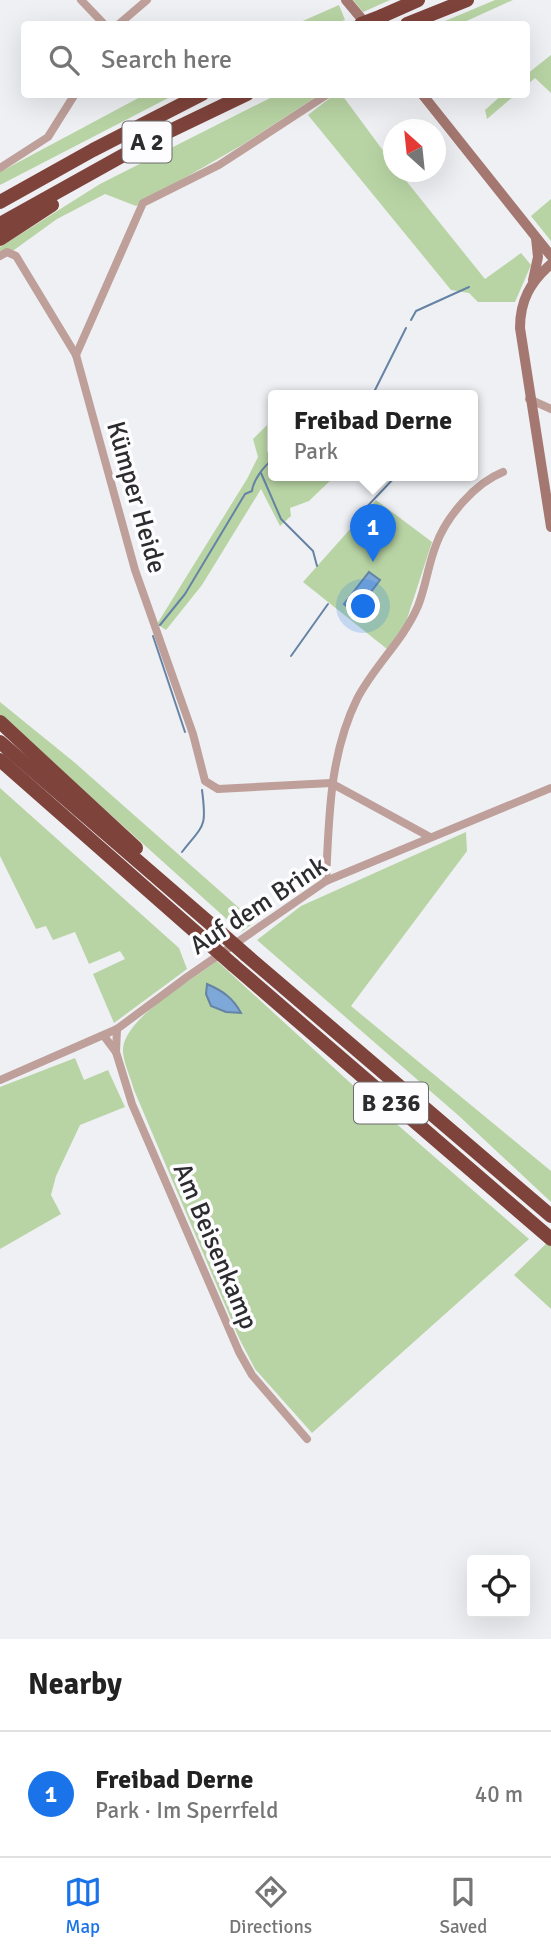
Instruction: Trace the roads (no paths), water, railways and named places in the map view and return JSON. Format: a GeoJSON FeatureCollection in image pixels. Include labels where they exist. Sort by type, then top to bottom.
{"type":"FeatureCollection","features":[{"type":"Feature","properties":{"kind":"highway"},"geometry":{"type":"LineString","coordinates":[[371,21],[418,0]]}},
{"type":"Feature","properties":{"kind":"highway"},"geometry":{"type":"LineString","coordinates":[[414,21],[467,0]]}},
{"type":"Feature","properties":{"kind":"highway","name":"A 2"},"geometry":{"type":"LineString","coordinates":[[0,202],[194,98]]}},
{"type":"Feature","properties":{"kind":"highway","name":"A 2"},"geometry":{"type":"LineString","coordinates":[[0,224],[74,181],[239,98]]}},
{"type":"Feature","properties":{"kind":"highway"},"geometry":{"type":"LineString","coordinates":[[0,239],[53,204],[74,181]]}},
{"type":"Feature","properties":{"kind":"highway"},"geometry":{"type":"LineString","coordinates":[[0,194],[22,189]]}},
{"type":"Feature","properties":{"kind":"highway"},"geometry":{"type":"LineString","coordinates":[[0,722],[117,828],[163,882]]}},
{"type":"Feature","properties":{"kind":"highway","name":"B 236"},"geometry":{"type":"LineString","coordinates":[[0,742],[551,1216]]}},
{"type":"Feature","properties":{"kind":"highway","name":"B 236"},"geometry":{"type":"LineString","coordinates":[[0,760],[551,1239]]}},
{"type":"Feature","properties":{"kind":"highway"},"geometry":{"type":"LineString","coordinates":[[0,772],[57,808]]}},
{"type":"Feature","properties":{"kind":"main road"},"geometry":{"type":"LineString","coordinates":[[349,4],[362,21]]}},
{"type":"Feature","properties":{"kind":"main road"},"geometry":{"type":"LineString","coordinates":[[425,98],[551,256]]}},
{"type":"Feature","properties":{"kind":"main road"},"geometry":{"type":"LineString","coordinates":[[536,239],[537,267],[520,317],[529,399],[551,527]]}},
{"type":"Feature","properties":{"kind":"main road"},"geometry":{"type":"LineString","coordinates":[[532,283],[551,264]]}},
{"type":"Feature","properties":{"kind":"street"},"geometry":{"type":"LineString","coordinates":[[81,0],[101,21]]}},
{"type":"Feature","properties":{"kind":"street"},"geometry":{"type":"LineString","coordinates":[[122,21],[146,0]]}},
{"type":"Feature","properties":{"kind":"street"},"geometry":{"type":"LineString","coordinates":[[0,168],[48,137],[72,98]]}},
{"type":"Feature","properties":{"kind":"street"},"geometry":{"type":"LineString","coordinates":[[76,355],[143,204],[219,165],[322,98]]}},
{"type":"Feature","properties":{"kind":"street","name":"Kümper Heide"},"geometry":{"type":"LineString","coordinates":[[0,256],[7,252],[16,257],[76,355],[135,570],[193,734],[205,781],[218,789],[331,783]]}},
{"type":"Feature","properties":{"kind":"street"},"geometry":{"type":"LineString","coordinates":[[529,399],[551,409]]}},
{"type":"Feature","properties":{"kind":"street"},"geometry":{"type":"LineString","coordinates":[[326,881],[331,783],[351,714],[365,685],[412,618],[436,543],[446,524],[489,478],[503,472]]}},
{"type":"Feature","properties":{"kind":"street"},"geometry":{"type":"LineString","coordinates":[[331,783],[430,837]]}},
{"type":"Feature","properties":{"kind":"street","name":"Auf dem Brink"},"geometry":{"type":"LineString","coordinates":[[0,1080],[117,1029],[326,881],[551,788]]}},
{"type":"Feature","properties":{"kind":"street","name":"Am Beisenkamp"},"geometry":{"type":"LineString","coordinates":[[117,1029],[116,1052],[132,1104],[239,1352],[252,1376],[307,1439]]}},
{"type":"Feature","properties":{"kind":"street","name":"Am Beisenkamp"},"geometry":{"type":"LineString","coordinates":[[104,1036],[116,1052]]}},
{"type":"Feature","properties":{"kind":"water"},"geometry":{"type":"Polygon","coordinates":[[[369,572],[380,580],[355,613],[344,604],[369,572]]]}},
{"type":"Feature","properties":{"kind":"water"},"geometry":{"type":"Polygon","coordinates":[[[207,984],[227,996],[241,1013],[226,1012],[211,1006],[206,994],[207,984]]]}},
{"type":"Feature","properties":{"kind":"waterway"},"geometry":{"type":"LineString","coordinates":[[411,320],[416,311],[469,287]]}},
{"type":"Feature","properties":{"kind":"waterway"},"geometry":{"type":"LineString","coordinates":[[375,390],[406,328]]}},
{"type":"Feature","properties":{"kind":"waterway"},"geometry":{"type":"LineString","coordinates":[[160,625],[185,594],[245,494],[252,491],[254,483],[268,464]]}},
{"type":"Feature","properties":{"kind":"waterway"},"geometry":{"type":"LineString","coordinates":[[261,473],[281,519],[313,551],[317,566]]}},
{"type":"Feature","properties":{"kind":"waterway"},"geometry":{"type":"LineString","coordinates":[[361,513],[391,481]]}},
{"type":"Feature","properties":{"kind":"waterway"},"geometry":{"type":"LineString","coordinates":[[291,656],[328,604]]}},
{"type":"Feature","properties":{"kind":"waterway"},"geometry":{"type":"LineString","coordinates":[[153,636],[185,732]]}},
{"type":"Feature","properties":{"kind":"waterway"},"geometry":{"type":"LineString","coordinates":[[182,852],[204,819],[202,790]]}},
{"type":"Feature","properties":{"kind":"place","name":"Freibad Derne"},"geometry":{"type":"Point","coordinates":[373,562]}}]}
